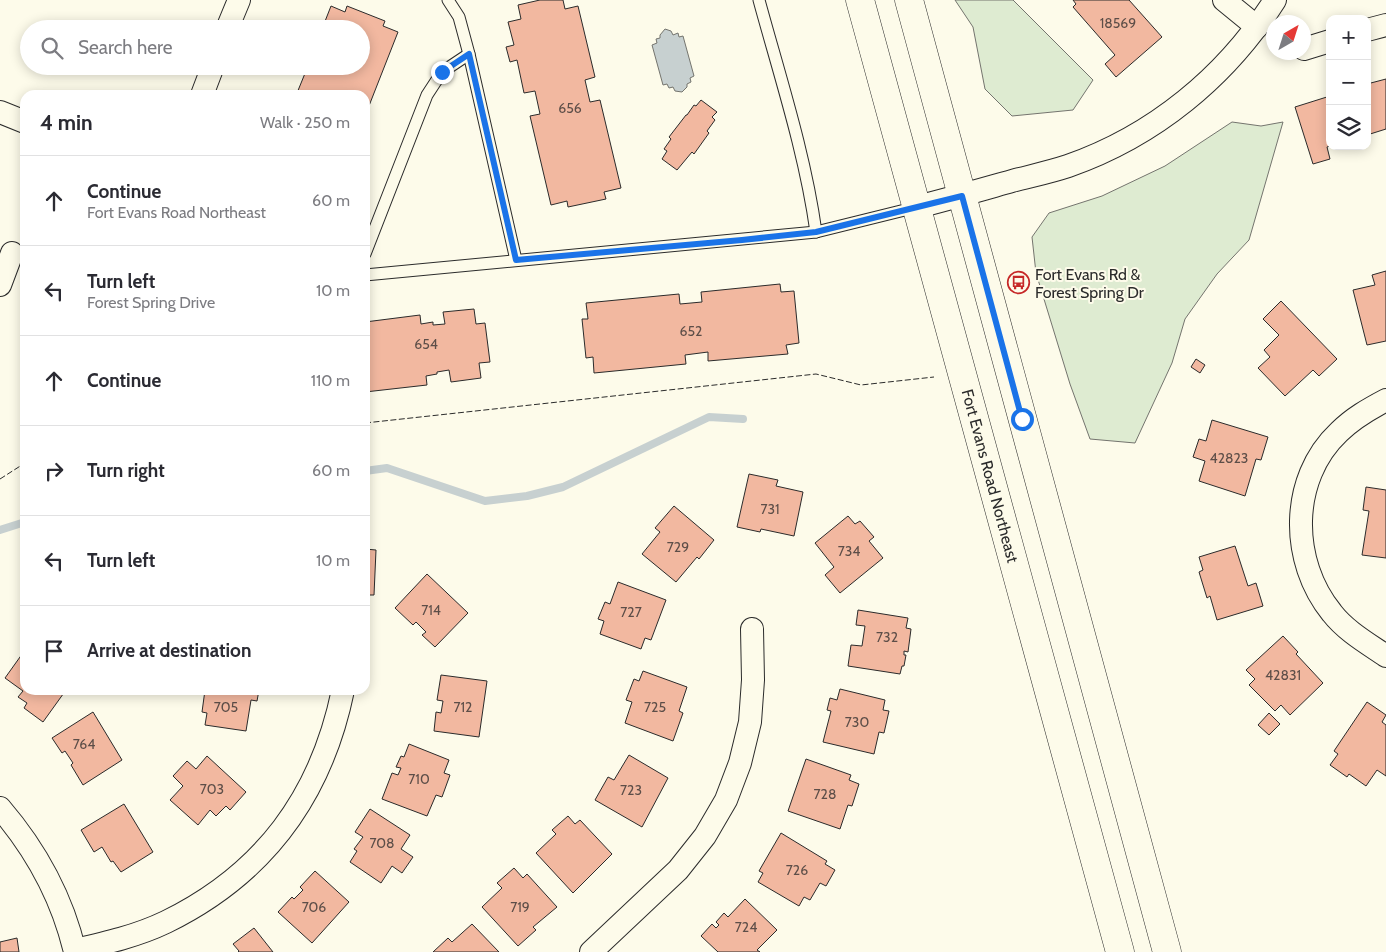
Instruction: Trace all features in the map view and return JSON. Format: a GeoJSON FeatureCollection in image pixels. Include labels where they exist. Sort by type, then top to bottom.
{"type":"FeatureCollection","features":[{"type":"Feature","properties":{"kind":"main road","name":"Fort Evans Road Northeast"},"geometry":{"type":"LineString","coordinates":[[860,0],[1120,952]]}},
{"type":"Feature","properties":{"kind":"main road"},"geometry":{"type":"LineString","coordinates":[[909,0],[1167,952]]}},
{"type":"Feature","properties":{"kind":"street"},"geometry":{"type":"LineString","coordinates":[[231,20],[239,0]]}},
{"type":"Feature","properties":{"kind":"street"},"geometry":{"type":"LineString","coordinates":[[1224,0],[1257,26]]}},
{"type":"Feature","properties":{"kind":"street"},"geometry":{"type":"LineString","coordinates":[[917,207],[1067,166],[1114,147],[1158,121],[1200,90],[1234,55],[1275,0]]}},
{"type":"Feature","properties":{"kind":"street"},"geometry":{"type":"LineString","coordinates":[[1371,29],[1386,25]]}},
{"type":"Feature","properties":{"kind":"street"},"geometry":{"type":"LineString","coordinates":[[1311,47],[1326,43]]}},
{"type":"Feature","properties":{"kind":"street"},"geometry":{"type":"LineString","coordinates":[[204,90],[210,75]]}},
{"type":"Feature","properties":{"kind":"street"},"geometry":{"type":"LineString","coordinates":[[0,112],[20,120]]}},
{"type":"Feature","properties":{"kind":"street"},"geometry":{"type":"LineString","coordinates":[[0,285],[12,253]]}},
{"type":"Feature","properties":{"kind":"street"},"geometry":{"type":"LineString","coordinates":[[1386,400],[1359,414],[1337,433],[1319,457],[1307,483],[1301,508],[1300,536],[1305,564],[1317,590],[1332,614],[1353,633],[1386,656]]}},
{"type":"Feature","properties":{"kind":"street"},"geometry":{"type":"LineString","coordinates":[[591,952],[678,870],[705,836],[726,800],[740,763],[750,722],[753,680],[752,629]]}},
{"type":"Feature","properties":{"kind":"street"},"geometry":{"type":"LineString","coordinates":[[0,808],[22,833],[46,873],[64,913],[75,951],[120,940],[165,923],[208,898],[240,874],[273,841],[299,806],[321,763],[336,722],[342,695]]}},
{"type":"Feature","properties":{"kind":"lane"},"geometry":{"type":"LineString","coordinates":[[448,0],[459,17],[469,54],[516,260]]}},
{"type":"Feature","properties":{"kind":"lane"},"geometry":{"type":"LineString","coordinates":[[759,0],[802,154],[816,232]]}},
{"type":"Feature","properties":{"kind":"lane"},"geometry":{"type":"LineString","coordinates":[[370,241],[427,95],[442,72],[469,54]]}},
{"type":"Feature","properties":{"kind":"lane"},"geometry":{"type":"LineString","coordinates":[[370,275],[816,232],[917,207]]}},
{"type":"Feature","properties":{"kind":"green space"},"geometry":{"type":"Polygon","coordinates":[[[955,0],[1013,0],[1093,80],[1073,110],[1012,116],[985,89],[973,27],[955,0]]]}},
{"type":"Feature","properties":{"kind":"green space"},"geometry":{"type":"Polygon","coordinates":[[[1232,122],[1261,126],[1283,122],[1249,240],[1217,274],[1185,319],[1172,363],[1135,443],[1090,439],[1070,384],[1036,273],[1032,237],[1049,213],[1102,196],[1165,166],[1232,122]]]}},
{"type":"Feature","properties":{"kind":"shaded area"},"geometry":{"type":"Polygon","coordinates":[[[665,29],[671,31],[673,35],[678,33],[679,37],[683,36],[694,76],[690,78],[691,82],[687,84],[687,87],[682,92],[675,91],[673,87],[669,88],[667,84],[663,85],[652,45],[657,43],[656,39],[660,38],[665,29]]]}},
{"type":"Feature","properties":{"kind":"building"},"geometry":{"type":"Polygon","coordinates":[[[540,0],[563,0],[565,9],[578,6],[595,77],[585,80],[590,102],[600,100],[621,188],[604,192],[606,199],[568,207],[567,201],[551,205],[530,116],[540,114],[535,91],[524,93],[517,60],[510,62],[506,47],[514,45],[508,22],[521,19],[518,5],[540,0]]]}},
{"type":"Feature","properties":{"kind":"building"},"geometry":{"type":"Polygon","coordinates":[[[1073,0],[1129,0],[1162,37],[1116,77],[1105,64],[1115,55],[1073,7],[1076,4],[1073,0]]]}},
{"type":"Feature","properties":{"kind":"building"},"geometry":{"type":"Polygon","coordinates":[[[331,6],[345,12],[347,6],[385,21],[383,26],[398,32],[370,103],[370,90],[298,90],[304,75],[370,75],[370,20],[326,20],[331,6]]]}},
{"type":"Feature","properties":{"kind":"building"},"geometry":{"type":"Polygon","coordinates":[[[1386,79],[1386,129],[1371,134],[1371,105],[1371,83],[1386,79]]]}},
{"type":"Feature","properties":{"kind":"building"},"geometry":{"type":"Polygon","coordinates":[[[1326,97],[1326,150],[1328,150],[1330,159],[1313,164],[1295,107],[1326,97]]]}},
{"type":"Feature","properties":{"kind":"building"},"geometry":{"type":"Polygon","coordinates":[[[701,100],[717,112],[712,117],[715,120],[707,131],[709,133],[694,154],[692,152],[677,170],[662,159],[667,151],[664,149],[671,139],[669,137],[694,105],[696,106],[701,100]]]}},
{"type":"Feature","properties":{"kind":"building"},"geometry":{"type":"Polygon","coordinates":[[[1386,271],[1386,341],[1367,345],[1353,290],[1375,285],[1372,275],[1386,271]]]}},
{"type":"Feature","properties":{"kind":"building"},"geometry":{"type":"Polygon","coordinates":[[[780,284],[781,292],[794,291],[799,343],[786,345],[788,354],[708,361],[708,352],[685,355],[686,364],[594,373],[593,357],[586,358],[582,319],[588,319],[586,303],[679,294],[680,304],[702,302],[701,292],[780,284]]]}},
{"type":"Feature","properties":{"kind":"building"},"geometry":{"type":"Polygon","coordinates":[[[1281,301],[1337,359],[1319,376],[1313,370],[1285,396],[1258,368],[1270,357],[1264,350],[1279,335],[1263,319],[1281,301]]]}},
{"type":"Feature","properties":{"kind":"building"},"geometry":{"type":"Polygon","coordinates":[[[474,309],[476,324],[485,323],[490,362],[479,363],[481,378],[451,382],[449,370],[426,376],[427,385],[370,391],[370,321],[420,315],[421,324],[433,322],[433,325],[445,324],[443,312],[474,309]]]}},
{"type":"Feature","properties":{"kind":"building"},"geometry":{"type":"Polygon","coordinates":[[[1196,359],[1205,365],[1200,373],[1191,367],[1196,359]]]}},
{"type":"Feature","properties":{"kind":"building"},"geometry":{"type":"Polygon","coordinates":[[[1212,420],[1268,437],[1261,460],[1256,459],[1245,496],[1199,481],[1205,461],[1193,457],[1199,439],[1206,441],[1212,420]]]}},
{"type":"Feature","properties":{"kind":"building"},"geometry":{"type":"Polygon","coordinates":[[[749,474],[778,480],[776,486],[803,492],[794,536],[761,529],[760,532],[737,527],[749,474]]]}},
{"type":"Feature","properties":{"kind":"building"},"geometry":{"type":"Polygon","coordinates":[[[1366,487],[1386,490],[1386,558],[1362,555],[1369,511],[1363,510],[1366,487]]]}},
{"type":"Feature","properties":{"kind":"building"},"geometry":{"type":"Polygon","coordinates":[[[674,506],[714,540],[699,559],[697,557],[676,582],[642,554],[660,532],[655,528],[674,506]]]}},
{"type":"Feature","properties":{"kind":"building"},"geometry":{"type":"Polygon","coordinates":[[[848,516],[855,524],[860,521],[874,537],[869,541],[883,558],[840,593],[825,575],[834,567],[815,543],[848,516]]]}},
{"type":"Feature","properties":{"kind":"building"},"geometry":{"type":"Polygon","coordinates":[[[1235,546],[1248,586],[1256,583],[1263,606],[1217,620],[1210,596],[1207,598],[1199,572],[1203,570],[1199,557],[1235,546]]]}},
{"type":"Feature","properties":{"kind":"building"},"geometry":{"type":"Polygon","coordinates":[[[370,549],[376,550],[374,595],[370,595],[370,549]]]}},
{"type":"Feature","properties":{"kind":"building"},"geometry":{"type":"Polygon","coordinates":[[[427,574],[468,613],[435,647],[422,635],[426,632],[416,622],[413,625],[395,608],[427,574]]]}},
{"type":"Feature","properties":{"kind":"building"},"geometry":{"type":"Polygon","coordinates":[[[618,582],[666,600],[651,640],[645,638],[641,649],[600,634],[604,621],[598,619],[605,602],[610,604],[618,582]]]}},
{"type":"Feature","properties":{"kind":"building"},"geometry":{"type":"Polygon","coordinates":[[[858,610],[908,618],[906,628],[911,629],[908,652],[904,651],[904,655],[906,655],[900,674],[848,666],[851,645],[862,646],[865,626],[856,625],[858,610]]]}},
{"type":"Feature","properties":{"kind":"building"},"geometry":{"type":"Polygon","coordinates":[[[1283,636],[1298,652],[1296,654],[1323,683],[1290,715],[1281,705],[1275,711],[1249,685],[1255,679],[1246,670],[1283,636]]]}},
{"type":"Feature","properties":{"kind":"building"},"geometry":{"type":"Polygon","coordinates":[[[20,657],[20,689],[5,678],[20,657]]]}},
{"type":"Feature","properties":{"kind":"building"},"geometry":{"type":"Polygon","coordinates":[[[643,671],[687,687],[679,711],[683,713],[673,741],[625,723],[632,702],[626,700],[634,679],[639,681],[643,671]]]}},
{"type":"Feature","properties":{"kind":"building"},"geometry":{"type":"Polygon","coordinates":[[[441,675],[487,681],[479,737],[434,731],[436,712],[441,713],[443,701],[437,700],[441,675]]]}},
{"type":"Feature","properties":{"kind":"building"},"geometry":{"type":"Polygon","coordinates":[[[840,689],[885,700],[883,710],[889,711],[884,733],[879,732],[874,754],[823,742],[831,711],[827,710],[830,698],[837,700],[840,689]]]}},
{"type":"Feature","properties":{"kind":"building"},"geometry":{"type":"Polygon","coordinates":[[[20,695],[62,695],[43,722],[24,708],[27,703],[18,697],[20,695]]]}},
{"type":"Feature","properties":{"kind":"building"},"geometry":{"type":"Polygon","coordinates":[[[204,695],[258,695],[257,701],[251,700],[246,731],[205,725],[207,713],[202,712],[204,695]]]}},
{"type":"Feature","properties":{"kind":"building"},"geometry":{"type":"Polygon","coordinates":[[[1367,702],[1386,715],[1382,722],[1386,725],[1386,776],[1377,770],[1366,786],[1349,774],[1347,777],[1330,765],[1338,754],[1334,751],[1367,702]]]}},
{"type":"Feature","properties":{"kind":"building"},"geometry":{"type":"Polygon","coordinates":[[[93,712],[122,760],[83,785],[71,765],[73,763],[65,751],[62,753],[52,738],[93,712]]]}},
{"type":"Feature","properties":{"kind":"building"},"geometry":{"type":"Polygon","coordinates":[[[1269,713],[1280,724],[1269,735],[1258,725],[1269,713]]]}},
{"type":"Feature","properties":{"kind":"building"},"geometry":{"type":"Polygon","coordinates":[[[409,744],[449,760],[444,773],[450,775],[442,797],[436,795],[427,816],[382,799],[392,773],[398,775],[401,768],[396,767],[401,756],[404,757],[409,744]]]}},
{"type":"Feature","properties":{"kind":"building"},"geometry":{"type":"Polygon","coordinates":[[[629,755],[668,778],[642,827],[595,800],[608,777],[614,780],[629,755]]]}},
{"type":"Feature","properties":{"kind":"building"},"geometry":{"type":"Polygon","coordinates":[[[207,756],[246,792],[230,810],[226,806],[216,816],[210,810],[198,825],[170,800],[183,786],[173,776],[187,761],[196,769],[207,756]]]}},
{"type":"Feature","properties":{"kind":"building"},"geometry":{"type":"Polygon","coordinates":[[[806,759],[851,775],[849,780],[859,784],[852,806],[848,805],[840,829],[788,811],[806,759]]]}},
{"type":"Feature","properties":{"kind":"building"},"geometry":{"type":"Polygon","coordinates":[[[124,804],[153,852],[121,872],[113,861],[111,862],[102,847],[94,852],[81,830],[124,804]]]}},
{"type":"Feature","properties":{"kind":"building"},"geometry":{"type":"Polygon","coordinates":[[[370,809],[410,835],[401,849],[413,857],[402,873],[392,866],[381,883],[350,862],[357,851],[354,849],[363,837],[355,832],[370,809]]]}},
{"type":"Feature","properties":{"kind":"building"},"geometry":{"type":"Polygon","coordinates":[[[568,816],[575,824],[580,820],[612,854],[573,893],[536,853],[556,834],[552,830],[568,816]]]}},
{"type":"Feature","properties":{"kind":"building"},"geometry":{"type":"Polygon","coordinates":[[[781,833],[827,861],[825,864],[835,870],[826,886],[820,883],[810,900],[804,897],[799,906],[758,882],[763,873],[759,871],[781,833]]]}},
{"type":"Feature","properties":{"kind":"building"},"geometry":{"type":"Polygon","coordinates":[[[514,868],[523,878],[527,874],[557,907],[533,927],[536,930],[518,946],[482,907],[502,888],[497,883],[514,868]]]}},
{"type":"Feature","properties":{"kind":"building"},"geometry":{"type":"Polygon","coordinates":[[[315,871],[349,902],[312,943],[278,912],[292,897],[294,899],[303,890],[300,887],[315,871]]]}},
{"type":"Feature","properties":{"kind":"building"},"geometry":{"type":"Polygon","coordinates":[[[745,899],[777,930],[757,950],[760,952],[718,952],[701,936],[712,924],[716,928],[719,925],[716,922],[724,913],[728,917],[745,899]]]}},
{"type":"Feature","properties":{"kind":"building"},"geometry":{"type":"Polygon","coordinates":[[[472,924],[499,952],[433,952],[448,938],[452,942],[472,924]]]}},
{"type":"Feature","properties":{"kind":"building"},"geometry":{"type":"Polygon","coordinates":[[[254,928],[273,952],[238,952],[233,944],[254,928]]]}},
{"type":"Feature","properties":{"kind":"building"},"geometry":{"type":"Polygon","coordinates":[[[17,938],[19,952],[0,952],[0,942],[17,938]]]}},
{"type":"Feature","properties":{"kind":"waterway"},"geometry":{"type":"LineString","coordinates":[[370,470],[387,468],[485,501],[527,496],[563,487],[709,417],[743,419]]}},
{"type":"Feature","properties":{"kind":"waterway"},"geometry":{"type":"LineString","coordinates":[[0,530],[20,524]]}},
{"type":"Feature","properties":{"kind":"fence"},"geometry":{"type":"LineString","coordinates":[[370,422],[816,374],[861,385],[934,377]]}},
{"type":"Feature","properties":{"kind":"fence"},"geometry":{"type":"LineString","coordinates":[[0,479],[20,466]]}},
{"type":"Feature","properties":{"kind":"place","name":"Fort Evans Rd & Forest Spring Dr"},"geometry":{"type":"Point","coordinates":[1019,283]}},
{"type":"Feature","properties":{"kind":"route"},"geometry":{"type":"LineString","coordinates":[[442,72],[469,54],[516,260],[816,232],[962,196],[1022,419]]}}]}
